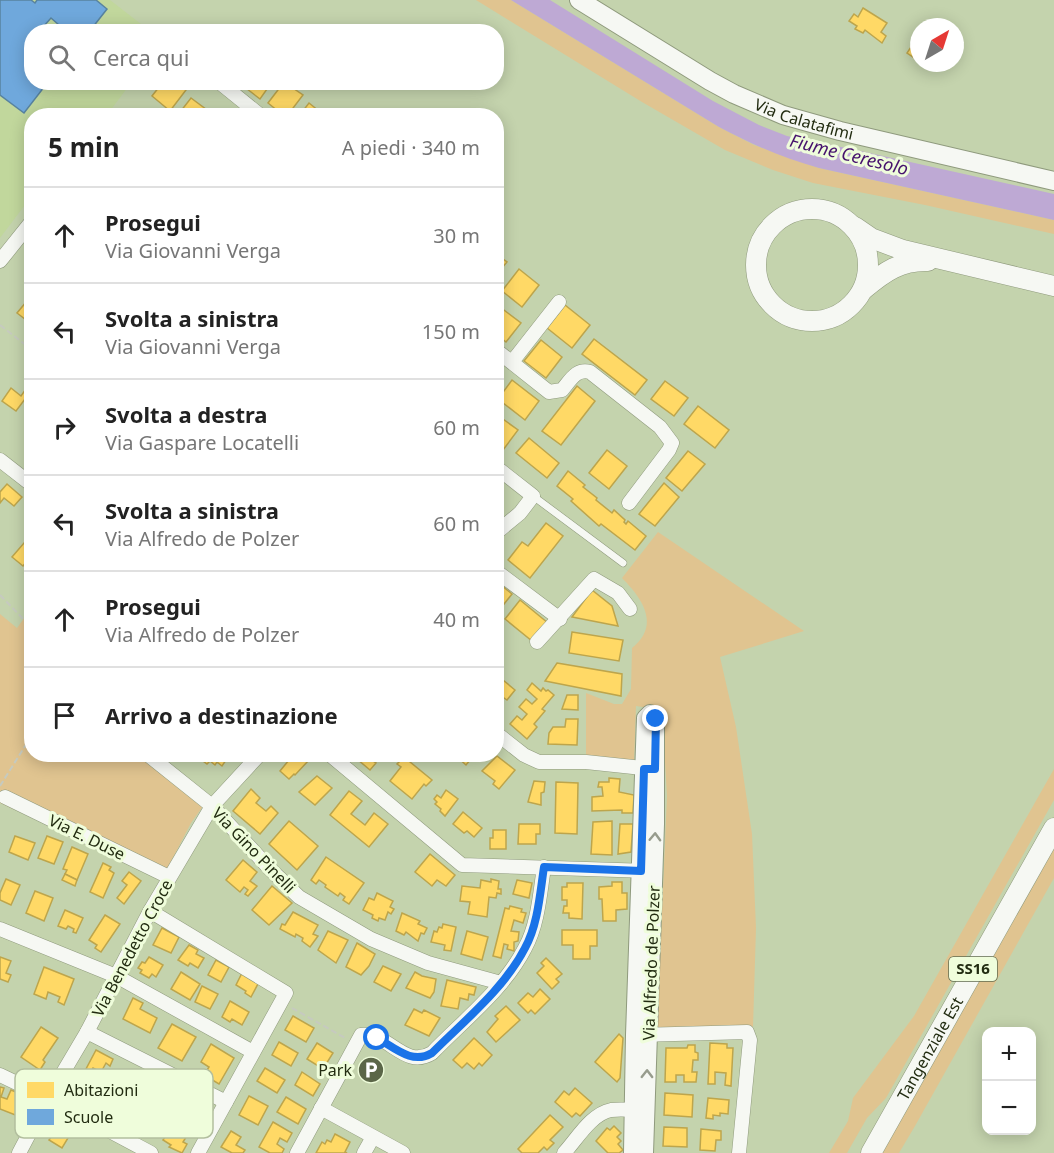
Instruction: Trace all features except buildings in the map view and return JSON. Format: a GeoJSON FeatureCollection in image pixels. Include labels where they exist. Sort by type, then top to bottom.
{"type":"FeatureCollection","features":[{"type":"Feature","properties":{"kind":"main road","name":"Via Calatafimi"},"geometry":{"type":"LineString","coordinates":[[579,0],[726,90],[783,115],[840,131],[1054,181]]}},
{"type":"Feature","properties":{"kind":"main road"},"geometry":{"type":"LineString","coordinates":[[952,262],[914,261],[886,271],[864,289],[853,304],[837,316],[819,321],[800,320],[782,313],[768,300],[759,284],[756,265],[759,246],[768,230],[782,217],[800,210],[819,209],[837,214],[871,238],[903,250],[1054,286]]}},
{"type":"Feature","properties":{"kind":"main road"},"geometry":{"type":"LineString","coordinates":[[853,226],[868,256],[868,273],[864,289]]}},
{"type":"Feature","properties":{"kind":"main road"},"geometry":{"type":"LineString","coordinates":[[1029,280],[1054,279]]}},
{"type":"Feature","properties":{"kind":"main road"},"geometry":{"type":"LineString","coordinates":[[1029,280],[1054,292]]}},
{"type":"Feature","properties":{"kind":"main road","name":"Tangenziale Est"},"geometry":{"type":"LineString","coordinates":[[871,1153],[1054,828]]}},
{"type":"Feature","properties":{"kind":"main road"},"geometry":{"type":"LineString","coordinates":[[878,1153],[894,1111]]}},
{"type":"Feature","properties":{"kind":"main road","name":"Tangenziale Est"},"geometry":{"type":"LineString","coordinates":[[866,1153],[894,1111]]}},
{"type":"Feature","properties":{"kind":"street"},"geometry":{"type":"LineString","coordinates":[[229,90],[251,108]]}},
{"type":"Feature","properties":{"kind":"street"},"geometry":{"type":"LineString","coordinates":[[0,261],[24,231]]}},
{"type":"Feature","properties":{"kind":"street"},"geometry":{"type":"LineString","coordinates":[[512,362],[558,302]]}},
{"type":"Feature","properties":{"kind":"street"},"geometry":{"type":"LineString","coordinates":[[504,356],[549,392],[562,390],[577,372],[584,370],[590,372],[660,427],[672,443],[629,503]]}},
{"type":"Feature","properties":{"kind":"street"},"geometry":{"type":"LineString","coordinates":[[0,460],[24,479]]}},
{"type":"Feature","properties":{"kind":"street"},"geometry":{"type":"LineString","coordinates":[[504,473],[532,496],[520,513],[504,526]]}},
{"type":"Feature","properties":{"kind":"street"},"geometry":{"type":"LineString","coordinates":[[504,577],[560,619]]}},
{"type":"Feature","properties":{"kind":"street"},"geometry":{"type":"LineString","coordinates":[[537,642],[594,579],[618,593],[630,609]]}},
{"type":"Feature","properties":{"kind":"street"},"geometry":{"type":"LineString","coordinates":[[504,739],[524,755],[539,762],[586,762],[649,769]]}},
{"type":"Feature","properties":{"kind":"street","name":"Via Gino Pinelli"},"geometry":{"type":"LineString","coordinates":[[157,762],[212,806],[299,897],[371,939],[428,963],[501,983]]}},
{"type":"Feature","properties":{"kind":"street","name":"Via Benedetto Croce"},"geometry":{"type":"LineString","coordinates":[[65,1069],[150,911],[212,806],[253,762]]}},
{"type":"Feature","properties":{"kind":"street"},"geometry":{"type":"LineString","coordinates":[[339,762],[462,865],[647,871]]}},
{"type":"Feature","properties":{"kind":"street","name":"Via Alfredo de Polzer"},"geometry":{"type":"LineString","coordinates":[[645,1153],[640,1110],[641,1035],[647,871],[656,824],[649,769]]}},
{"type":"Feature","properties":{"kind":"street","name":"Via E. Duse"},"geometry":{"type":"LineString","coordinates":[[2,791],[169,877]]}},
{"type":"Feature","properties":{"kind":"street"},"geometry":{"type":"LineString","coordinates":[[297,1153],[361,1035],[367,1034],[414,1058],[424,1057],[432,1053],[508,977],[526,948],[532,931],[544,867]]}},
{"type":"Feature","properties":{"kind":"street"},"geometry":{"type":"LineString","coordinates":[[150,911],[284,998],[213,1126]]}},
{"type":"Feature","properties":{"kind":"street"},"geometry":{"type":"LineString","coordinates":[[0,929],[116,976],[253,1052]]}},
{"type":"Feature","properties":{"kind":"street"},"geometry":{"type":"LineString","coordinates":[[87,1032],[160,1069]]}},
{"type":"Feature","properties":{"kind":"street"},"geometry":{"type":"LineString","coordinates":[[641,1035],[747,1032],[750,1040],[740,1153]]}},
{"type":"Feature","properties":{"kind":"street"},"geometry":{"type":"LineString","coordinates":[[0,1075],[15,1082]]}},
{"type":"Feature","properties":{"kind":"street"},"geometry":{"type":"LineString","coordinates":[[213,1095],[226,1102]]}},
{"type":"Feature","properties":{"kind":"street"},"geometry":{"type":"LineString","coordinates":[[321,1108],[403,1153]]}},
{"type":"Feature","properties":{"kind":"street"},"geometry":{"type":"LineString","coordinates":[[564,1153],[595,1118],[611,1110],[640,1110]]}},
{"type":"Feature","properties":{"kind":"street","name":"Via Alfredo de Polzer"},"geometry":{"type":"LineString","coordinates":[[632,1153],[640,1110]]}},
{"type":"Feature","properties":{"kind":"street"},"geometry":{"type":"LineString","coordinates":[[364,1153],[373,1137]]}},
{"type":"Feature","properties":{"kind":"street","name":"Via Benedetto Croce"},"geometry":{"type":"LineString","coordinates":[[19,1153],[27,1138]]}},
{"type":"Feature","properties":{"kind":"street"},"geometry":{"type":"LineString","coordinates":[[123,1138],[151,1153]]}},
{"type":"Feature","properties":{"kind":"street"},"geometry":{"type":"LineString","coordinates":[[198,1153],[206,1138]]}},
{"type":"Feature","properties":{"kind":"lane"},"geometry":{"type":"LineString","coordinates":[[532,496],[623,563]]}},
{"type":"Feature","properties":{"kind":"path"},"geometry":{"type":"LineString","coordinates":[[0,325],[24,344]]}},
{"type":"Feature","properties":{"kind":"path"},"geometry":{"type":"LineString","coordinates":[[0,595],[24,620]]}},
{"type":"Feature","properties":{"kind":"path"},"geometry":{"type":"LineString","coordinates":[[2,791],[24,750]]}},
{"type":"Feature","properties":{"kind":"path"},"geometry":{"type":"LineString","coordinates":[[284,998],[356,1044]]}},
{"type":"Feature","properties":{"kind":"shaded area"},"geometry":{"type":"Polygon","coordinates":[[[0,0],[110,0],[141,24],[24,24],[24,90],[126,90],[112,108],[24,108],[24,206],[0,238],[0,0]]]}},
{"type":"Feature","properties":{"kind":"shaded area"},"geometry":{"type":"Polygon","coordinates":[[[476,0],[511,0],[719,127],[754,145],[819,168],[1054,220],[1054,234],[813,183],[773,170],[725,150],[476,0]]]}},
{"type":"Feature","properties":{"kind":"shaded area"},"geometry":{"type":"Polygon","coordinates":[[[658,532],[804,631],[720,657],[736,727],[752,834],[756,928],[753,1027],[749,1025],[657,1028],[667,796],[662,710],[636,706],[634,764],[586,757],[586,693],[614,704],[622,704],[631,689],[632,648],[641,639],[647,621],[642,603],[622,578],[658,532]]]}},
{"type":"Feature","properties":{"kind":"shaded area"},"geometry":{"type":"Polygon","coordinates":[[[0,614],[17,628],[24,618],[24,762],[149,762],[206,802],[191,823],[163,877],[0,803],[0,614]]]}},
{"type":"Feature","properties":{"kind":"shaded area"},"geometry":{"type":"Polygon","coordinates":[[[1054,769],[1054,800],[886,1098],[867,1118],[847,1153],[829,1153],[848,1121],[853,1098],[914,1016],[1054,769]]]}},
{"type":"Feature","properties":{"kind":"shaded area"},"geometry":{"type":"Polygon","coordinates":[[[1054,848],[1054,878],[915,1126],[899,1153],[881,1153],[1054,848]]]}},
{"type":"Feature","properties":{"kind":"water","name":"Fiume Ceresolo"},"geometry":{"type":"Polygon","coordinates":[[[511,0],[550,0],[713,101],[759,125],[787,136],[1054,194],[1054,220],[819,168],[768,150],[719,127],[511,0]]]}},
{"type":"Feature","properties":{"kind":"place","name":"Park"},"geometry":{"type":"Point","coordinates":[371,1070]}},
{"type":"Feature","properties":{"kind":"route"},"geometry":{"type":"LineString","coordinates":[[377,1038],[414,1058],[424,1057],[432,1053],[508,977],[526,948],[532,931],[544,867],[641,871],[644,769],[655,769],[656,719]]}}]}
